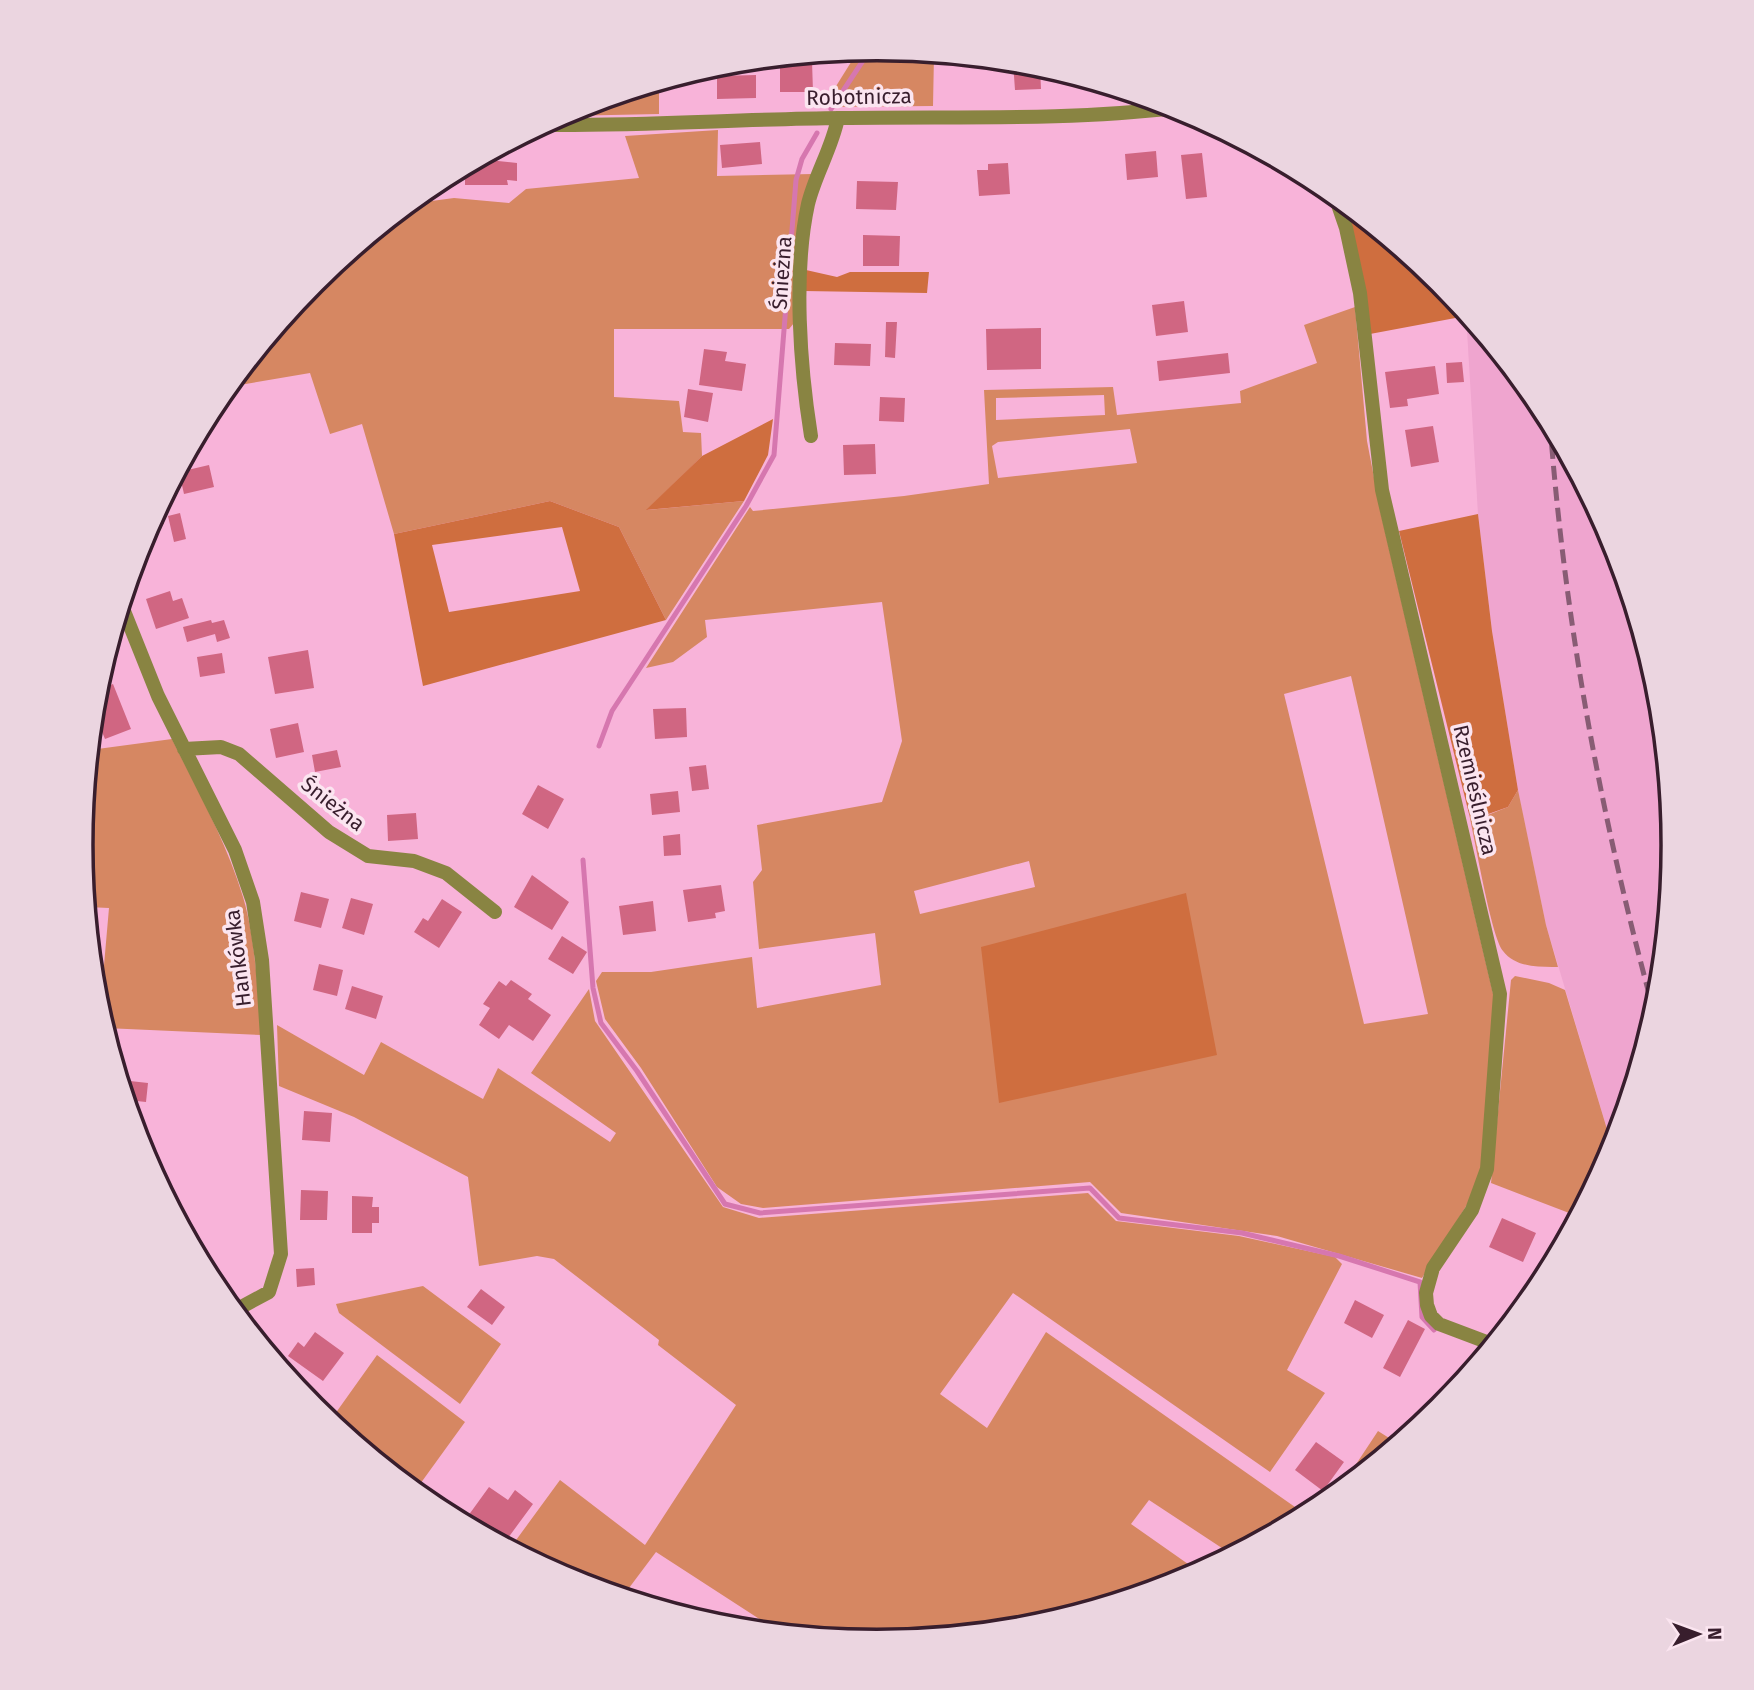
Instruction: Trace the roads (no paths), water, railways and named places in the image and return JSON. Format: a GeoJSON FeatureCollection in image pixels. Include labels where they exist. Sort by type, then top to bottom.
{"type":"FeatureCollection","features":[{"type":"Feature","properties":{"kind":"street","name":"Robotnicza"},"geometry":{"type":"LineString","coordinates":[[567,125],[639,126],[838,118],[1121,114],[1150,111]]}},
{"type":"Feature","properties":{"kind":"street","name":"Śnieżna"},"geometry":{"type":"LineString","coordinates":[[811,436],[799,329],[803,262],[808,204],[834,138],[838,118]]}},
{"type":"Feature","properties":{"kind":"street","name":"Rzemieślnicza"},"geometry":{"type":"LineString","coordinates":[[1341,214],[1360,293],[1382,490],[1500,994],[1490,1155],[1485,1181],[1472,1210],[1433,1268],[1426,1293],[1427,1305],[1440,1324],[1484,1341]]}},
{"type":"Feature","properties":{"kind":"street","name":"Hankówka"},"geometry":{"type":"LineString","coordinates":[[127,619],[158,696],[235,850],[253,902],[262,960],[281,1254],[269,1292],[245,1308]]}},
{"type":"Feature","properties":{"kind":"street","name":"Śnieżna"},"geometry":{"type":"LineString","coordinates":[[184,749],[221,747],[239,754],[330,832],[368,856],[414,861],[446,873],[495,912]]}},
{"type":"Feature","properties":{"kind":"waterway"},"geometry":{"type":"LineString","coordinates":[[831,109],[862,62]]}},
{"type":"Feature","properties":{"kind":"waterway"},"geometry":{"type":"LineString","coordinates":[[599,746],[612,711],[746,506],[774,455],[796,180],[802,159],[817,133]]}},
{"type":"Feature","properties":{"kind":"waterway"},"geometry":{"type":"LineString","coordinates":[[583,860],[593,988],[601,1023],[637,1071],[725,1204],[760,1213],[1090,1188],[1119,1218],[1242,1233],[1339,1256],[1420,1282],[1422,1317],[1434,1330]]}},
{"type":"Feature","properties":{"kind":"railway"},"geometry":{"type":"LineString","coordinates":[[1552,447],[1565,573],[1588,720],[1618,867],[1648,988]]}}]}
